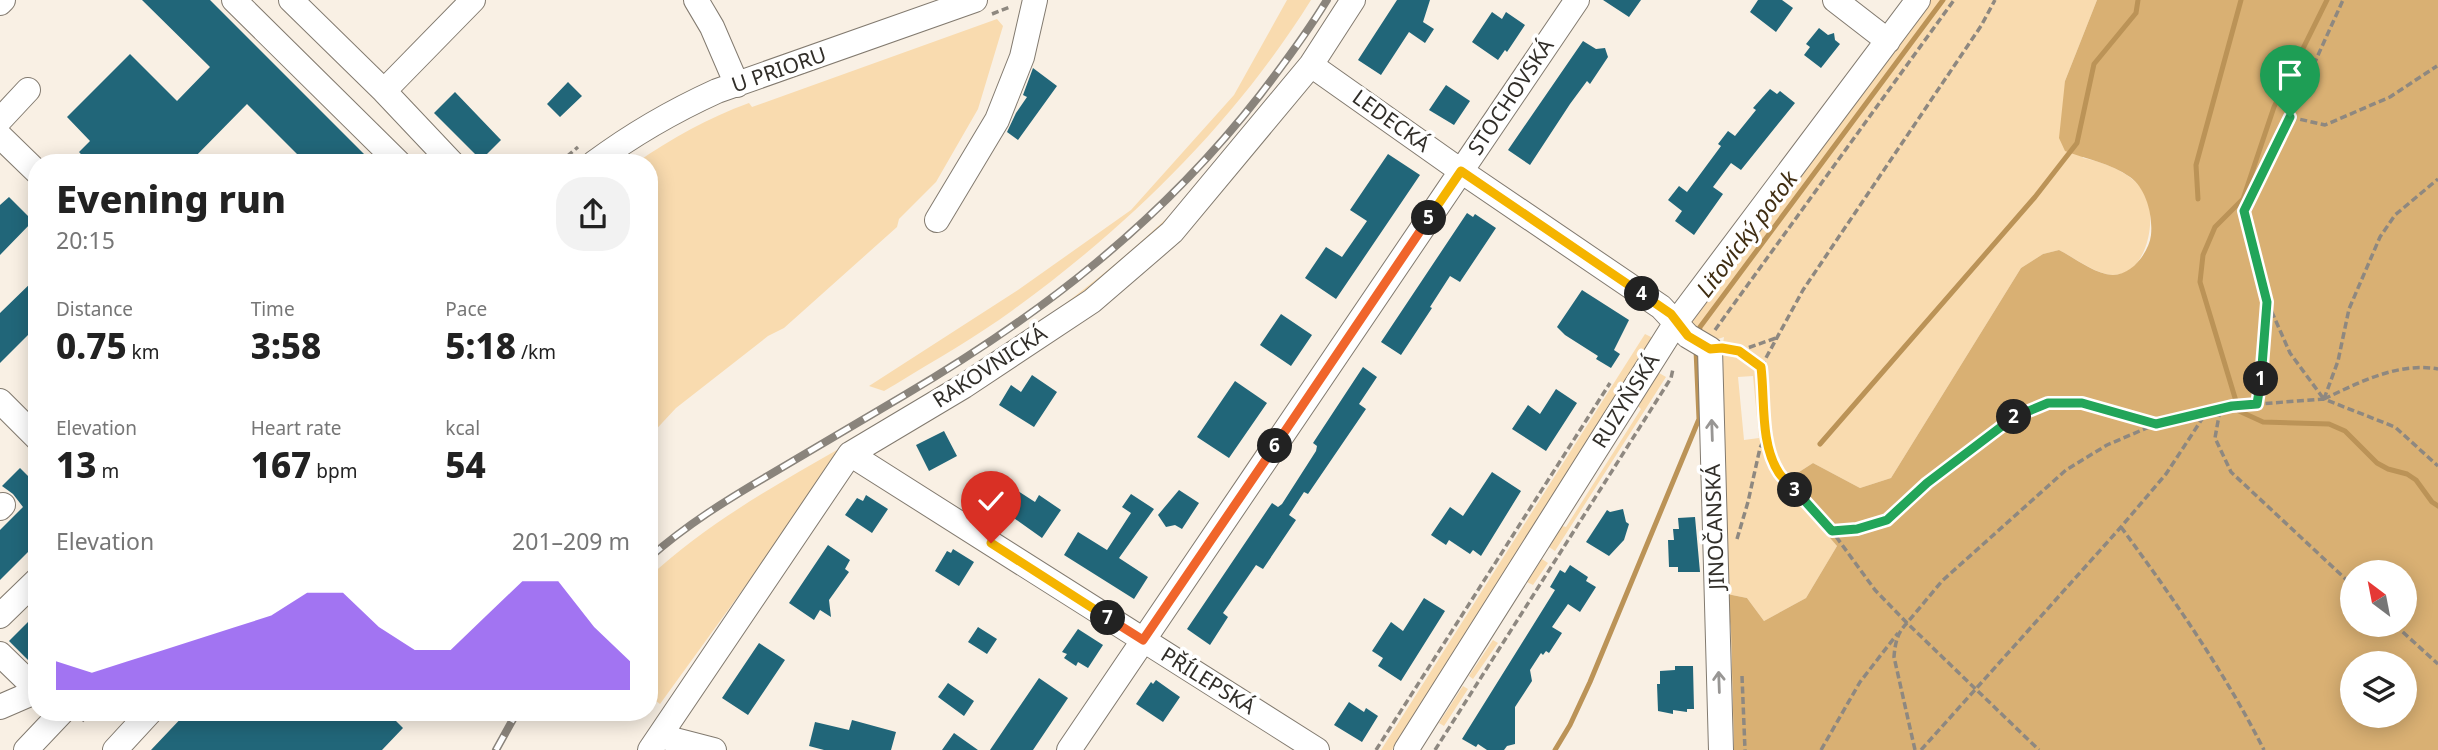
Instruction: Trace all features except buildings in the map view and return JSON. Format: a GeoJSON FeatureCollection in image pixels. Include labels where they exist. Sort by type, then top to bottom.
{"type":"FeatureCollection","features":[{"type":"Feature","properties":{"kind":"street"},"geometry":{"type":"LineString","coordinates":[[234,0],[390,154]]}},
{"type":"Feature","properties":{"kind":"street"},"geometry":{"type":"LineString","coordinates":[[291,0],[444,154]]}},
{"type":"Feature","properties":{"kind":"street"},"geometry":{"type":"LineString","coordinates":[[384,91],[473,0]]}},
{"type":"Feature","properties":{"kind":"street"},"geometry":{"type":"LineString","coordinates":[[696,0],[712,27],[737,85]]}},
{"type":"Feature","properties":{"kind":"street"},"geometry":{"type":"LineString","coordinates":[[707,0],[712,27]]}},
{"type":"Feature","properties":{"kind":"street","name":"U PRIORU"},"geometry":{"type":"LineString","coordinates":[[606,154],[635,133],[678,109],[737,85],[975,0]]}},
{"type":"Feature","properties":{"kind":"street"},"geometry":{"type":"LineString","coordinates":[[937,220],[997,120],[1022,57],[1035,0]]}},
{"type":"Feature","properties":{"kind":"street","name":"RAKOVNICKÁ"},"geometry":{"type":"LineString","coordinates":[[655,743],[850,454],[964,386],[1092,301],[1172,232],[1311,65],[1353,0]]}},
{"type":"Feature","properties":{"kind":"street","name":"STOCHOVSKÁ"},"geometry":{"type":"LineString","coordinates":[[1069,750],[1577,0]]}},
{"type":"Feature","properties":{"kind":"street"},"geometry":{"type":"LineString","coordinates":[[1835,0],[1888,41]]}},
{"type":"Feature","properties":{"kind":"street","name":"RUZYŇSKÁ"},"geometry":{"type":"LineString","coordinates":[[1406,750],[1695,338],[1888,41],[1918,0]]}},
{"type":"Feature","properties":{"kind":"street","name":"LEDECKÁ"},"geometry":{"type":"LineString","coordinates":[[1311,65],[1410,126],[1461,171],[1661,307],[1695,338]]}},
{"type":"Feature","properties":{"kind":"street"},"geometry":{"type":"LineString","coordinates":[[0,120],[28,90]]}},
{"type":"Feature","properties":{"kind":"street"},"geometry":{"type":"LineString","coordinates":[[0,136],[28,163]]}},
{"type":"Feature","properties":{"kind":"street","name":"JINOČANSKÁ"},"geometry":{"type":"LineString","coordinates":[[1695,338],[1721,750]]}},
{"type":"Feature","properties":{"kind":"street"},"geometry":{"type":"LineString","coordinates":[[0,401],[28,429]]}},
{"type":"Feature","properties":{"kind":"street","name":"PŘÍLEPSKÁ"},"geometry":{"type":"LineString","coordinates":[[850,454],[1317,750]]}},
{"type":"Feature","properties":{"kind":"street"},"geometry":{"type":"LineString","coordinates":[[0,616],[28,589]]}},
{"type":"Feature","properties":{"kind":"street"},"geometry":{"type":"LineString","coordinates":[[0,654],[28,681]]}},
{"type":"Feature","properties":{"kind":"street"},"geometry":{"type":"LineString","coordinates":[[0,707],[28,694]]}},
{"type":"Feature","properties":{"kind":"street"},"geometry":{"type":"LineString","coordinates":[[26,750],[53,721]]}},
{"type":"Feature","properties":{"kind":"street"},"geometry":{"type":"LineString","coordinates":[[115,750],[142,721]]}},
{"type":"Feature","properties":{"kind":"street"},"geometry":{"type":"LineString","coordinates":[[655,743],[714,750]]}},
{"type":"Feature","properties":{"kind":"path"},"geometry":{"type":"LineString","coordinates":[[1761,367],[1739,351],[1695,338],[1954,0]]}},
{"type":"Feature","properties":{"kind":"path"},"geometry":{"type":"LineString","coordinates":[[1995,0],[1981,26],[1803,290],[1761,367],[1767,433],[1773,459],[1780,473],[1832,531],[1875,590],[2039,750]]}},
{"type":"Feature","properties":{"kind":"path"},"geometry":{"type":"LineString","coordinates":[[2343,0],[2244,211],[2267,302],[2290,353],[2324,399],[2395,427],[2438,466]]}},
{"type":"Feature","properties":{"kind":"path"},"geometry":{"type":"LineString","coordinates":[[2290,117],[2325,125],[2390,97],[2437,66]]}},
{"type":"Feature","properties":{"kind":"path"},"geometry":{"type":"LineString","coordinates":[[2324,399],[2338,361],[2349,309],[2380,237],[2395,215],[2438,179]]}},
{"type":"Feature","properties":{"kind":"path"},"geometry":{"type":"LineString","coordinates":[[2257,404],[2264,361],[2267,302]]}},
{"type":"Feature","properties":{"kind":"path"},"geometry":{"type":"LineString","coordinates":[[1739,351],[1777,338]]}},
{"type":"Feature","properties":{"kind":"path"},"geometry":{"type":"LineString","coordinates":[[1821,750],[1860,682],[1942,581],[2066,470],[2107,445],[2156,424],[2232,406],[2324,399],[2375,375],[2421,366],[2438,369]]}},
{"type":"Feature","properties":{"kind":"path"},"geometry":{"type":"LineString","coordinates":[[1435,750],[1671,378],[1673,367]]}},
{"type":"Feature","properties":{"kind":"path"},"geometry":{"type":"LineString","coordinates":[[1376,750],[1612,380]]}},
{"type":"Feature","properties":{"kind":"path"},"geometry":{"type":"LineString","coordinates":[[1832,531],[1857,529],[1887,520],[1927,483],[2018,414],[2048,403],[2082,403],[2156,424]]}},
{"type":"Feature","properties":{"kind":"path"},"geometry":{"type":"LineString","coordinates":[[2220,409],[2215,438],[2231,472],[2340,574]]}},
{"type":"Feature","properties":{"kind":"path"},"geometry":{"type":"LineString","coordinates":[[1918,750],[2122,527],[2166,474],[2206,412]]}},
{"type":"Feature","properties":{"kind":"path"},"geometry":{"type":"LineString","coordinates":[[1737,539],[1760,448],[1767,433]]}},
{"type":"Feature","properties":{"kind":"path"},"geometry":{"type":"LineString","coordinates":[[2122,527],[2172,597],[2264,750]]}},
{"type":"Feature","properties":{"kind":"path"},"geometry":{"type":"LineString","coordinates":[[1899,615],[1912,617]]}},
{"type":"Feature","properties":{"kind":"path"},"geometry":{"type":"LineString","coordinates":[[1899,615],[1903,623],[1895,642],[1894,657],[1918,750]]}},
{"type":"Feature","properties":{"kind":"path"},"geometry":{"type":"LineString","coordinates":[[2408,637],[2438,664]]}},
{"type":"Feature","properties":{"kind":"path"},"geometry":{"type":"LineString","coordinates":[[1742,671],[1745,750]]}},
{"type":"Feature","properties":{"kind":"shaded area"},"geometry":{"type":"Polygon","coordinates":[[[1287,0],[1311,0],[1281,45],[1214,130],[1138,207],[1056,277],[985,330],[884,391],[869,386],[1018,290],[1131,210],[1234,95],[1287,0]]]}},
{"type":"Feature","properties":{"kind":"shaded area"},"geometry":{"type":"Polygon","coordinates":[[[1342,0],[1346,0],[1307,61],[1203,189],[1166,228],[1090,293],[841,454],[660,704],[658,703],[658,570],[742,506],[976,366],[1097,279],[1153,231],[1206,180],[1255,124],[1300,65],[1342,0]]]}},
{"type":"Feature","properties":{"kind":"shaded area"},"geometry":{"type":"Polygon","coordinates":[[[1931,0],[2097,0],[2065,81],[2083,158],[2110,166],[2127,175],[2146,196],[2150,218],[2149,232],[2141,256],[2125,273],[2113,275],[2092,269],[2059,250],[2043,254],[2021,268],[1891,478],[1860,488],[1813,463],[1779,485],[1795,498],[1837,546],[1806,598],[1764,621],[1747,598],[1727,594],[1721,356],[1724,337],[1712,341],[1690,322],[1692,315],[1931,0]],[[1753,376],[1738,377],[1744,440],[1759,438],[1753,376]]]}},
{"type":"Feature","properties":{"kind":"shaded area"},"geometry":{"type":"Polygon","coordinates":[[[2097,0],[2438,0],[2438,750],[1734,750],[1731,631],[1727,594],[1747,598],[1764,621],[1806,598],[1837,546],[1795,498],[1779,485],[1813,463],[1860,488],[1891,478],[2021,268],[2043,254],[2059,250],[2099,272],[2120,274],[2133,267],[2147,248],[2151,235],[2151,219],[2144,195],[2136,182],[2115,168],[2065,151],[2059,138],[2065,81],[2097,0]]]}},
{"type":"Feature","properties":{"kind":"shaded area"},"geometry":{"type":"Polygon","coordinates":[[[997,19],[1003,26],[978,109],[936,182],[899,219],[897,227],[784,328],[768,336],[676,408],[658,427],[658,154],[650,154],[719,115],[749,103],[752,107],[997,19]]]}},
{"type":"Feature","properties":{"kind":"shaded area"},"geometry":{"type":"Polygon","coordinates":[[[1645,334],[1653,338],[1392,750],[1381,750],[1645,334]]]}},
{"type":"Feature","properties":{"kind":"shaded area"},"geometry":{"type":"Polygon","coordinates":[[[1659,373],[1666,377],[1555,551],[1549,547],[1562,526],[1566,527],[1641,409],[1638,406],[1659,373]]]}},
{"type":"Feature","properties":{"kind":"shaded area"},"geometry":{"type":"Polygon","coordinates":[[[1542,559],[1548,563],[1533,585],[1527,582],[1542,559]]]}},
{"type":"Feature","properties":{"kind":"shaded area"},"geometry":{"type":"Polygon","coordinates":[[[1493,640],[1498,643],[1473,679],[1469,676],[1493,640]]]}},
{"type":"Feature","properties":{"kind":"shaded area"},"geometry":{"type":"Polygon","coordinates":[[[1463,686],[1468,689],[1444,726],[1439,723],[1463,686]]]}},
{"type":"Feature","properties":{"kind":"waterway","name":"Litovický potok"},"geometry":{"type":"LineString","coordinates":[[1699,333],[1700,327],[1943,0]]}},
{"type":"Feature","properties":{"kind":"waterway"},"geometry":{"type":"LineString","coordinates":[[1820,444],[2035,197],[2077,143],[2094,64],[2136,13],[2138,0]]}},
{"type":"Feature","properties":{"kind":"waterway"},"geometry":{"type":"LineString","coordinates":[[2198,199],[2196,165],[2241,0]]}},
{"type":"Feature","properties":{"kind":"waterway"},"geometry":{"type":"LineString","coordinates":[[2327,0],[2274,107],[2243,199],[2215,227],[2203,255],[2200,282],[2239,411],[2263,422],[2329,424],[2345,431],[2377,463],[2416,480],[2438,506]]}},
{"type":"Feature","properties":{"kind":"waterway","name":"Litovický potok"},"geometry":{"type":"LineString","coordinates":[[1555,750],[1590,682],[1699,419],[1696,350]]}},
{"type":"Feature","properties":{"kind":"railway"},"geometry":{"type":"LineString","coordinates":[[658,551],[723,503],[1003,333],[1096,263],[1140,225],[1222,141],[1260,95],[1327,0]]}},
{"type":"Feature","properties":{"kind":"railway"},"geometry":{"type":"LineString","coordinates":[[496,750],[512,721]]}},
{"type":"Feature","properties":{"kind":"route"},"geometry":{"type":"LineString","coordinates":[[991,543],[1143,640],[1461,171],[1671,314],[1688,336],[1710,349],[1739,351],[1761,367],[1767,433],[1773,459],[1780,473],[1832,531],[1857,529],[1887,520],[1927,483],[2018,414],[2048,403],[2082,403],[2156,424],[2232,406],[2257,404],[2264,361],[2267,302],[2244,211],[2290,117]]}}]}
